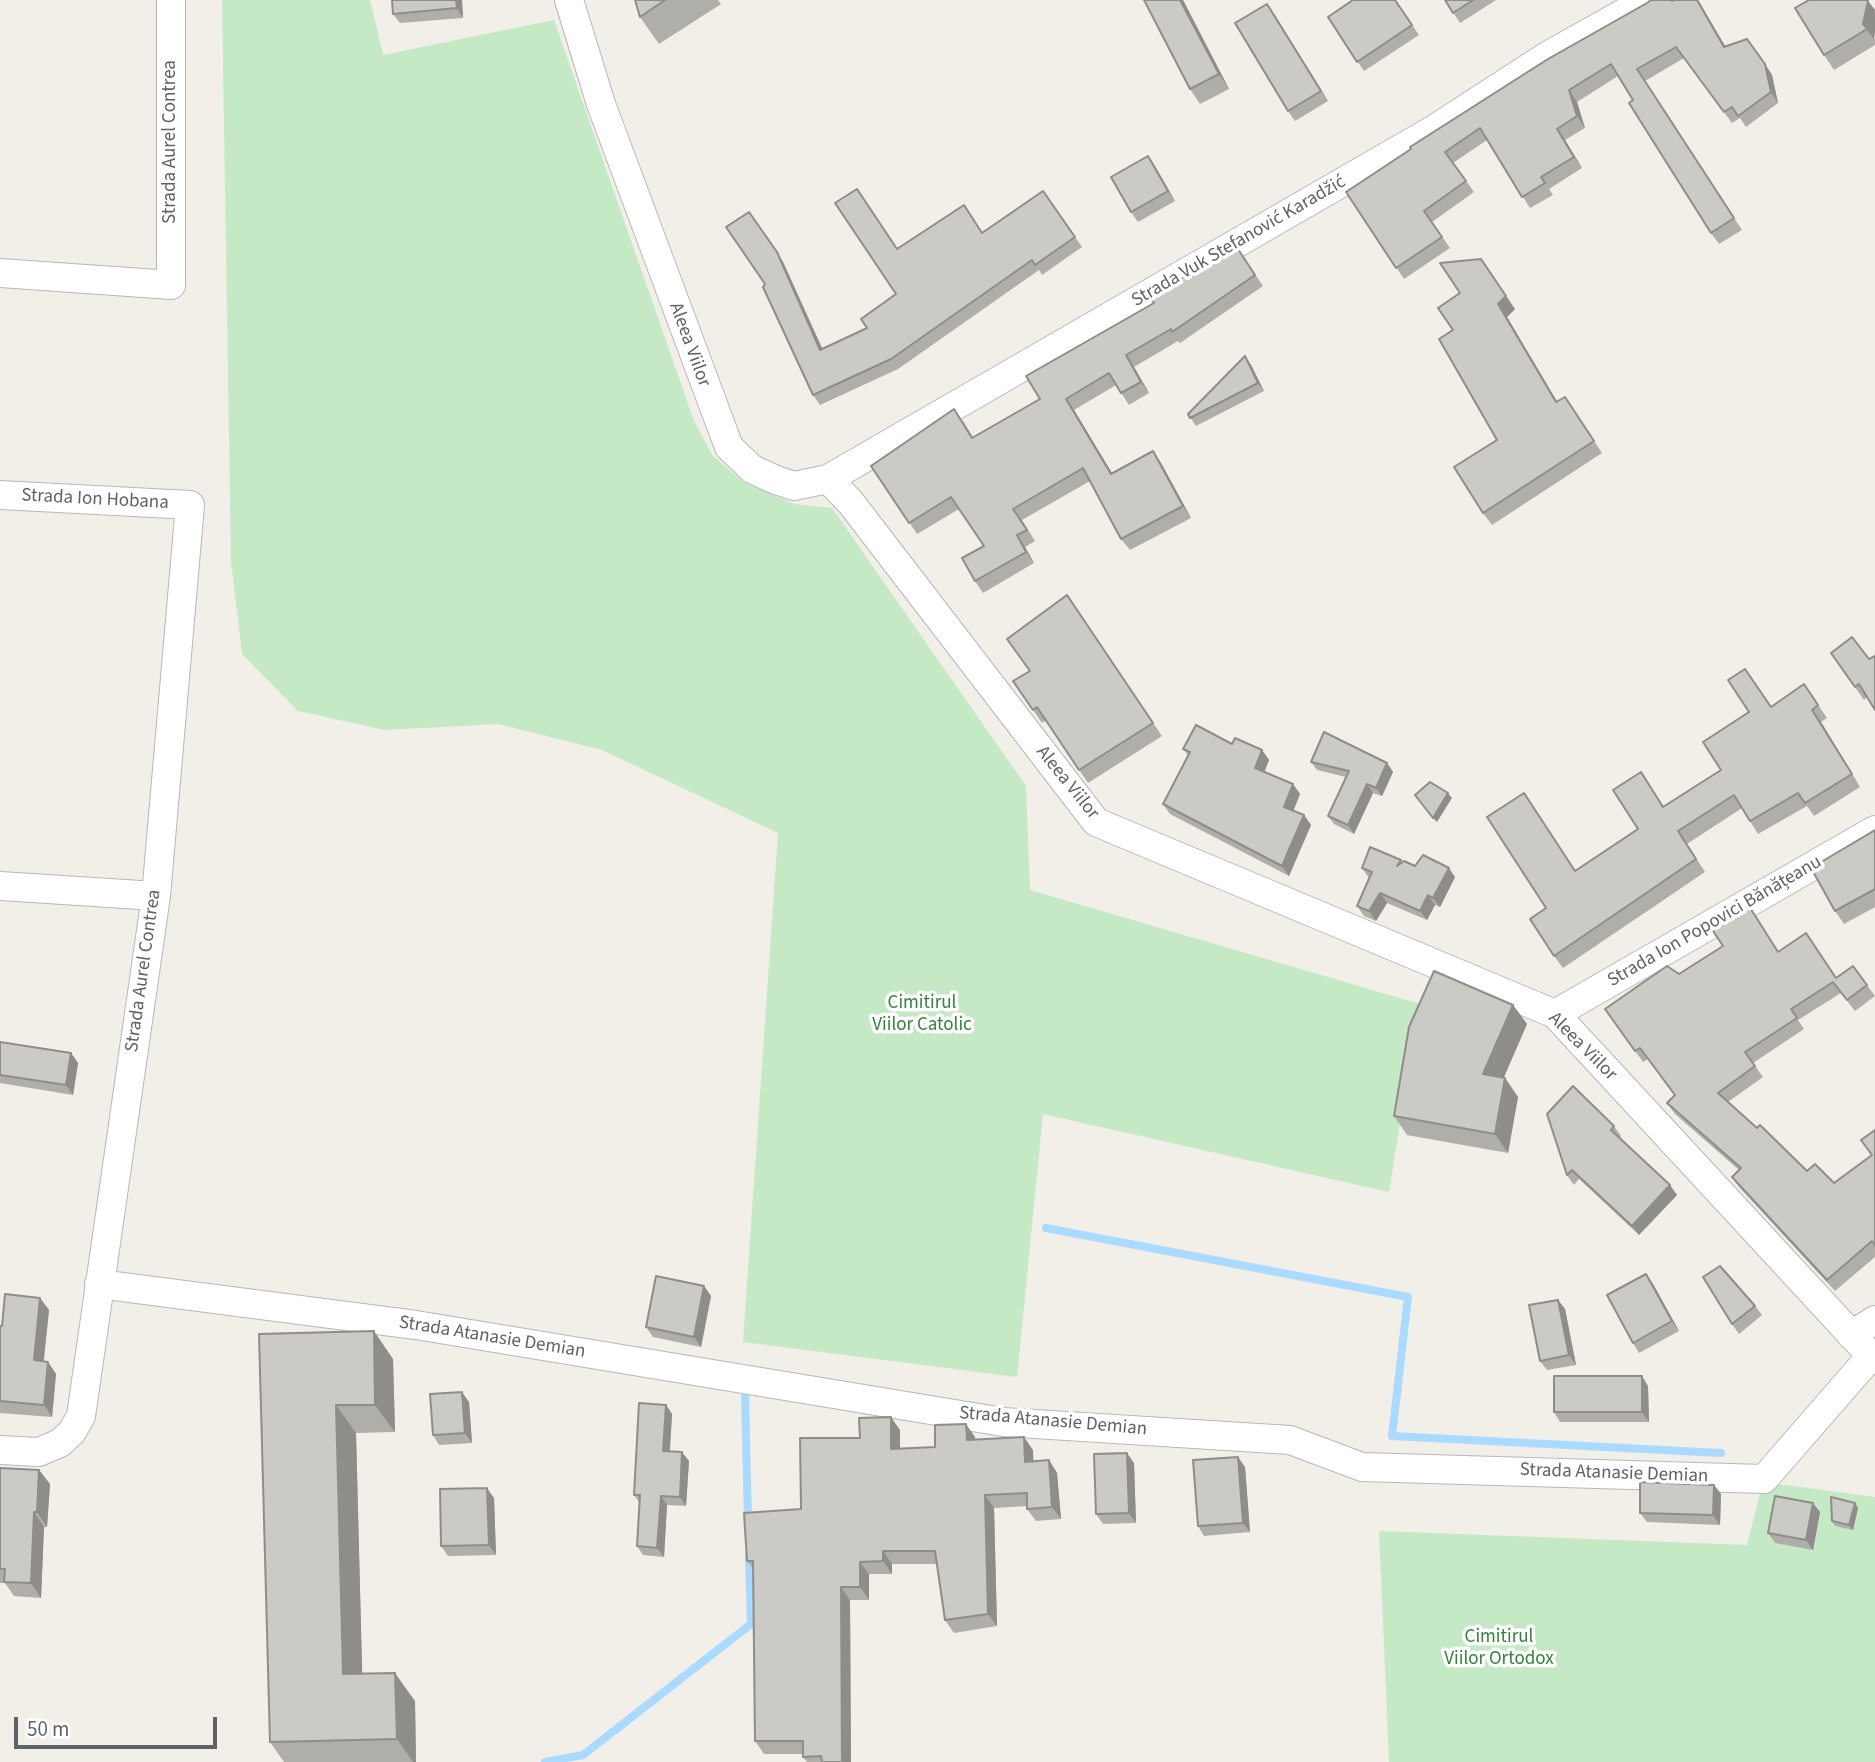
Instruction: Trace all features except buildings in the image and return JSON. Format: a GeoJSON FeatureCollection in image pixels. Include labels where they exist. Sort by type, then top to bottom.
{"type":"FeatureCollection","features":[{"type":"Feature","properties":{"kind":"street","name":"Strada Aurel Contrea"},"geometry":{"type":"LineString","coordinates":[[0,273],[171,285],[171,0]]}},
{"type":"Feature","properties":{"kind":"street","name":"Aleea Viilor"},"geometry":{"type":"LineString","coordinates":[[569,0],[601,104],[729,447],[752,469],[776,480],[794,485],[828,479],[851,503],[1096,822],[1555,1014],[1863,1327],[1873,1358]]}},
{"type":"Feature","properties":{"kind":"street","name":"Strada Vuk Stefanović Karadžić"},"geometry":{"type":"LineString","coordinates":[[828,479],[1433,130],[1547,56],[1647,0]]}},
{"type":"Feature","properties":{"kind":"street","name":"Strada Ion Hobana"},"geometry":{"type":"LineString","coordinates":[[0,495],[190,505]]}},
{"type":"Feature","properties":{"kind":"street","name":"Strada Aurel Contrea"},"geometry":{"type":"LineString","coordinates":[[0,1450],[39,1452],[60,1443],[72,1432],[81,1416],[156,896],[190,505]]}},
{"type":"Feature","properties":{"kind":"street","name":"Strada Ion Popovici Bănățeanu"},"geometry":{"type":"LineString","coordinates":[[1555,1014],[1875,830]]}},
{"type":"Feature","properties":{"kind":"street"},"geometry":{"type":"LineString","coordinates":[[0,886],[156,896]]}},
{"type":"Feature","properties":{"kind":"street","name":"Strada Atanasie Demian"},"geometry":{"type":"LineString","coordinates":[[99,1284],[416,1325],[1003,1422],[1290,1440],[1362,1466],[1764,1479],[1873,1358]]}},
{"type":"Feature","properties":{"kind":"green space","name":"Cimitirul Viilor Catolic"},"geometry":{"type":"Polygon","coordinates":[[[222,0],[370,0],[383,55],[554,20],[694,421],[712,455],[743,482],[794,504],[832,508],[1026,786],[1030,890],[1427,1006],[1412,1048],[1389,1192],[1043,1114],[1017,1377],[743,1342],[778,833],[602,750],[498,724],[385,730],[298,711],[242,654],[231,561],[222,0]]]}},
{"type":"Feature","properties":{"kind":"green space","name":"Cimitirul Viilor Ortodox"},"geometry":{"type":"Polygon","coordinates":[[[1763,1482],[1875,1497],[1875,1762],[1389,1762],[1379,1531],[1747,1545],[1763,1482]]]}},
{"type":"Feature","properties":{"kind":"waterway"},"geometry":{"type":"LineString","coordinates":[[1046,1228],[1408,1297],[1392,1436],[1721,1453]]}},
{"type":"Feature","properties":{"kind":"waterway"},"geometry":{"type":"LineString","coordinates":[[745,1396],[748,1522]]}},
{"type":"Feature","properties":{"kind":"waterway"},"geometry":{"type":"LineString","coordinates":[[545,1762],[583,1755],[751,1624],[749,1556]]}}]}
